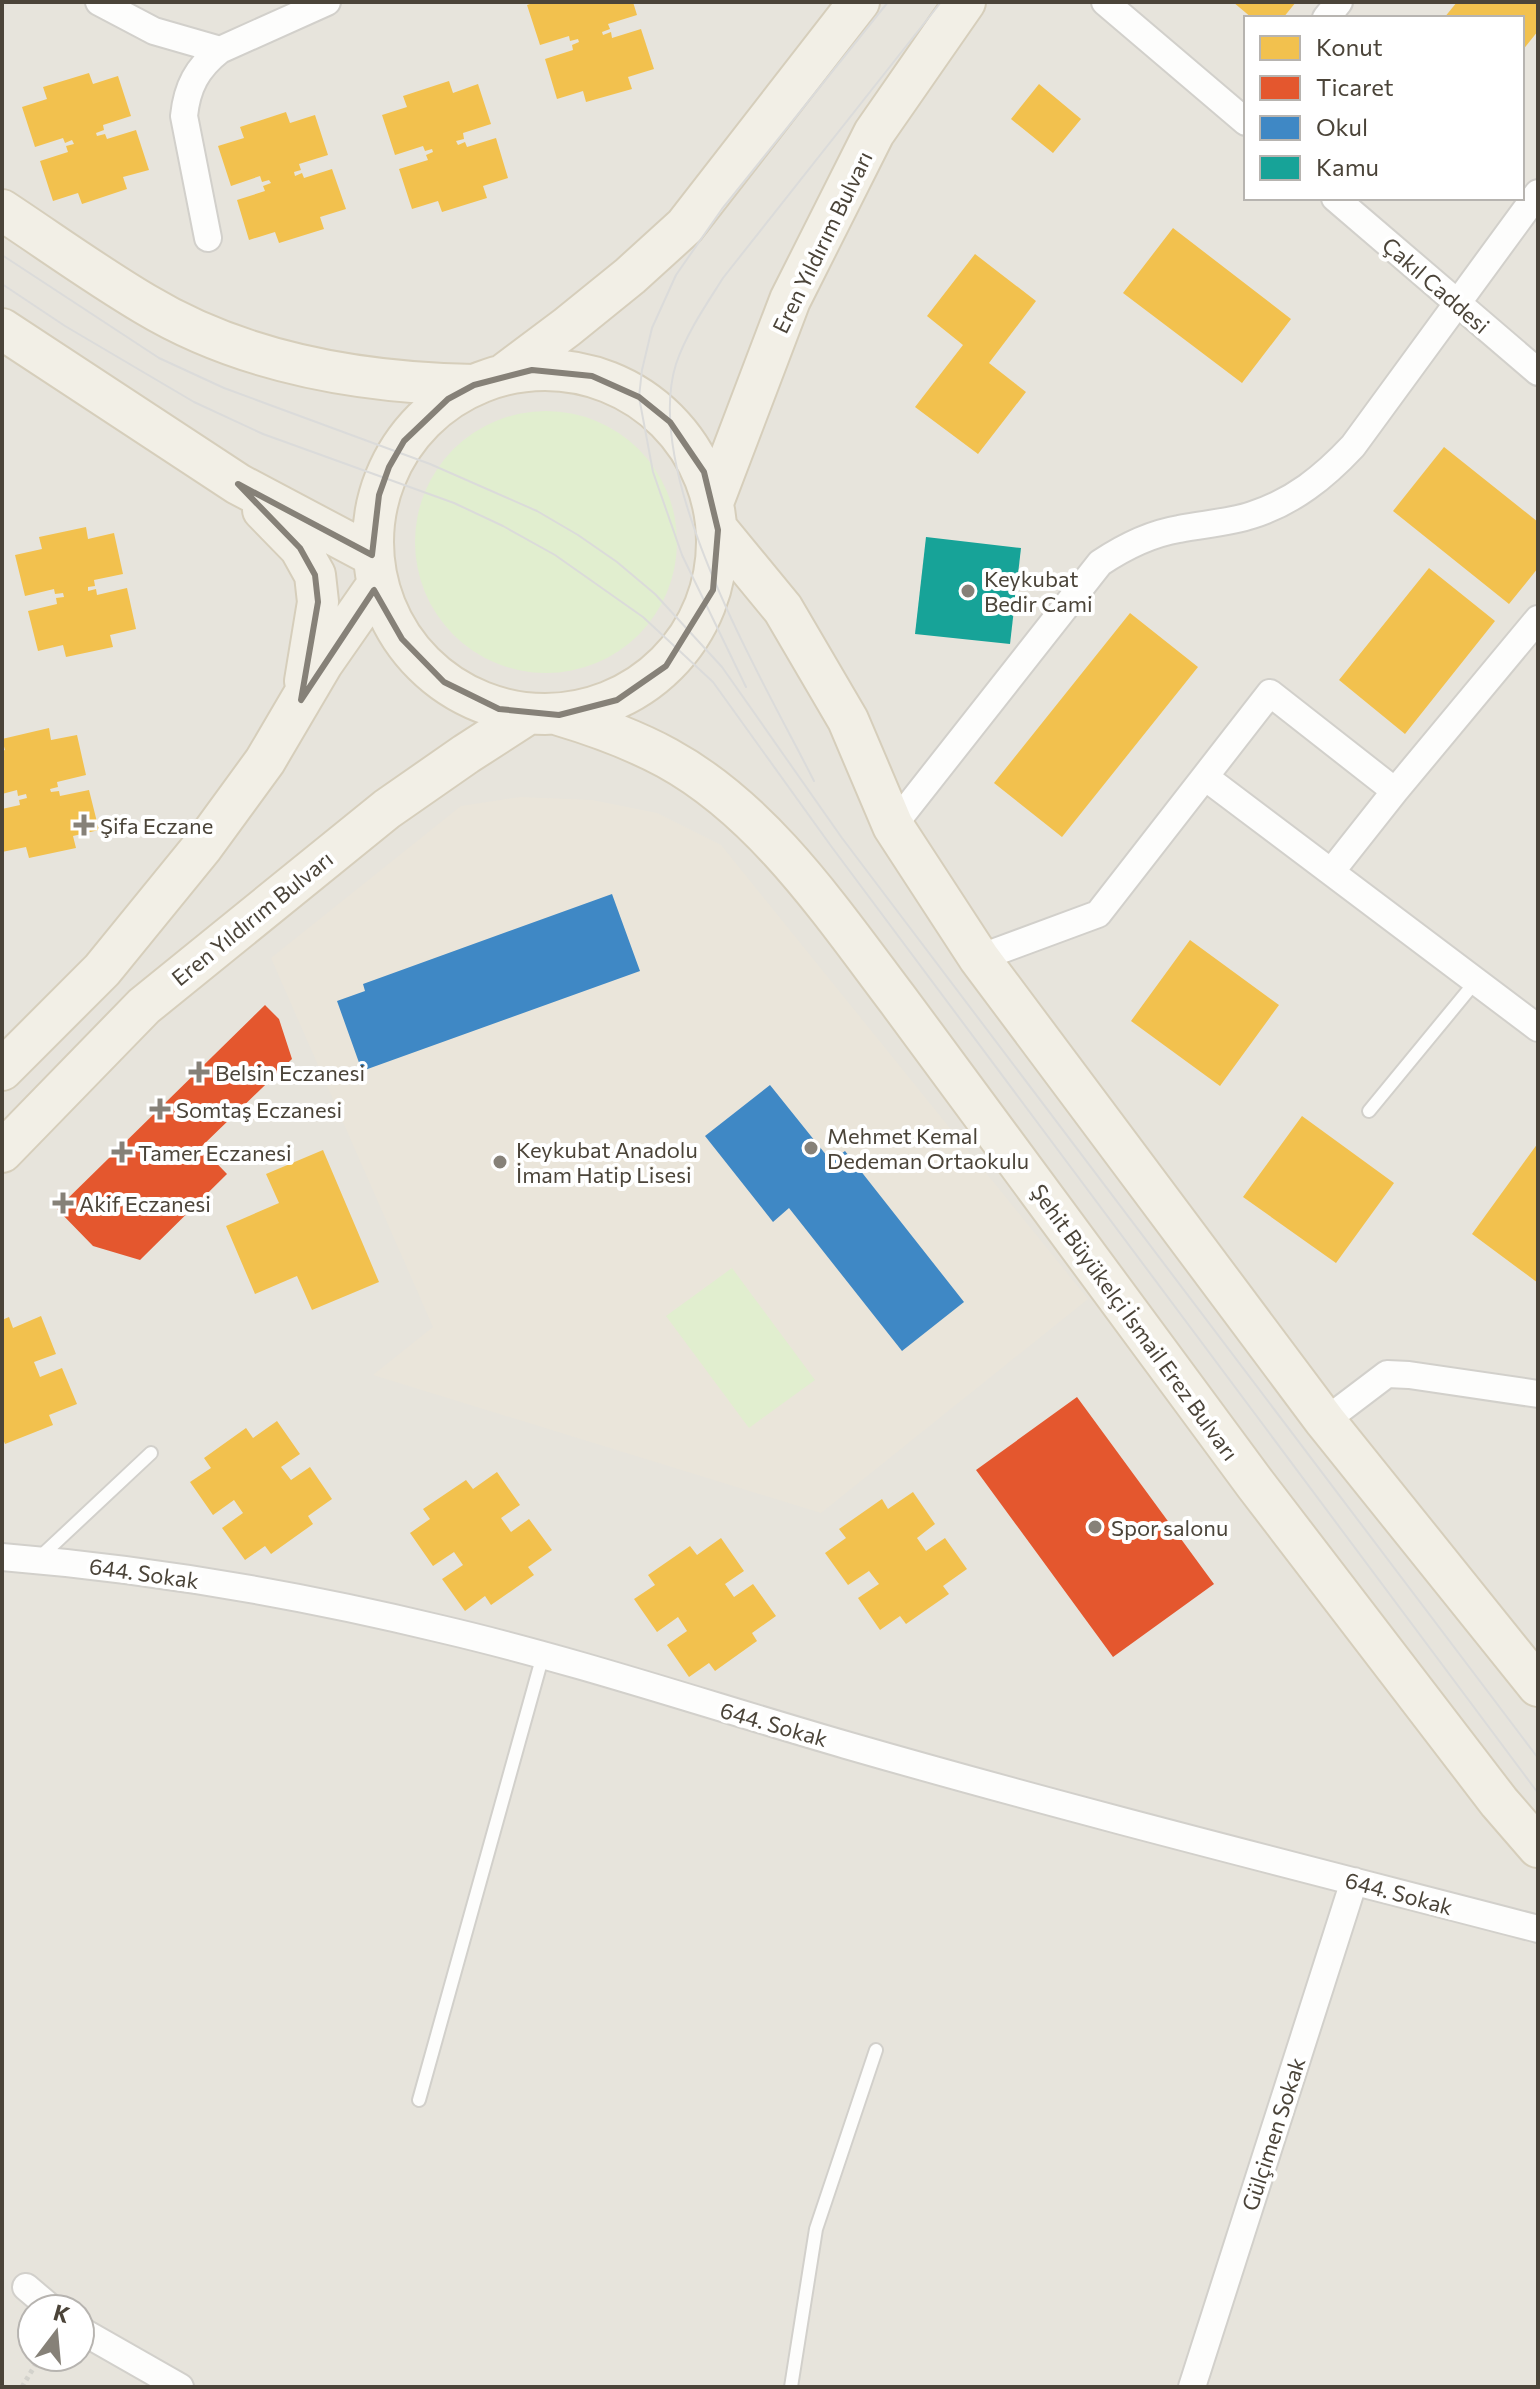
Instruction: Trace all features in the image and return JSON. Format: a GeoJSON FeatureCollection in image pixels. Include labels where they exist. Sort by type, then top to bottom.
{"type":"FeatureCollection","features":[{"type":"Feature","properties":{"kind":"main road"},"geometry":{"type":"LineString","coordinates":[[2,1070],[102,970],[235,804],[265,761],[375,570],[373,525],[379,495],[389,467],[404,441],[436,409],[488,380],[609,293],[685,226],[859,2]]}},
{"type":"Feature","properties":{"kind":"main road","name":"Eren Yıldırım Bulvarı"},"geometry":{"type":"LineString","coordinates":[[716,515],[790,300],[874,133],[965,2]]}},
{"type":"Feature","properties":{"kind":"main road"},"geometry":{"type":"LineString","coordinates":[[2,210],[146,305],[223,341],[302,365],[368,379],[421,384],[488,380],[532,370],[563,370],[621,387],[670,422],[704,472],[716,515],[713,590],[707,608],[666,666],[643,685],[617,700],[588,710],[543,715]]}},
{"type":"Feature","properties":{"kind":"main road"},"geometry":{"type":"LineString","coordinates":[[2,329],[375,570]]}},
{"type":"Feature","properties":{"kind":"main road"},"geometry":{"type":"LineString","coordinates":[[238,484],[300,548],[315,575],[318,602],[301,700]]}},
{"type":"Feature","properties":{"kind":"main road"},"geometry":{"type":"LineString","coordinates":[[716,515],[783,609],[841,708],[893,826],[979,958],[1325,1421],[1538,1686]]}},
{"type":"Feature","properties":{"kind":"main road","name":"Şehit Büyükelçi İsmail Erez Bulvarı"},"geometry":{"type":"LineString","coordinates":[[375,570],[388,613],[402,639],[421,663],[444,682],[470,698],[499,709],[543,715],[633,740],[702,780],[762,831],[845,930],[1256,1485],[1499,1802],[1538,1847]]}},
{"type":"Feature","properties":{"kind":"main road","name":"Eren Yıldırım Bulvarı"},"geometry":{"type":"LineString","coordinates":[[2,1152],[144,1006],[377,816],[466,754],[543,715]]}},
{"type":"Feature","properties":{"kind":"street"},"geometry":{"type":"LineString","coordinates":[[99,2],[154,31],[220,50]]}},
{"type":"Feature","properties":{"kind":"street"},"geometry":{"type":"LineString","coordinates":[[208,238],[184,116],[186,97],[193,80],[209,58],[220,50],[327,2]]}},
{"type":"Feature","properties":{"kind":"street"},"geometry":{"type":"LineString","coordinates":[[1105,2],[1244,119]]}},
{"type":"Feature","properties":{"kind":"street"},"geometry":{"type":"LineString","coordinates":[[893,826],[1100,563],[1148,537],[1176,529],[1229,522],[1296,496],[1353,446],[1538,193]]}},
{"type":"Feature","properties":{"kind":"street","name":"Çakıl Caddesi"},"geometry":{"type":"LineString","coordinates":[[1337,200],[1538,372]]}},
{"type":"Feature","properties":{"kind":"street"},"geometry":{"type":"LineString","coordinates":[[1331,872],[1538,619]]}},
{"type":"Feature","properties":{"kind":"street"},"geometry":{"type":"LineString","coordinates":[[979,958],[1098,914],[1270,693],[1395,791]]}},
{"type":"Feature","properties":{"kind":"street"},"geometry":{"type":"LineString","coordinates":[[1205,777],[1538,1028]]}},
{"type":"Feature","properties":{"kind":"street"},"geometry":{"type":"LineString","coordinates":[[1325,1421],[1387,1374],[1538,1394]]}},
{"type":"Feature","properties":{"kind":"street","name":"644. Sokak"},"geometry":{"type":"LineString","coordinates":[[2,1557],[242,1587],[444,1629],[851,1746],[1538,1929]]}},
{"type":"Feature","properties":{"kind":"street","name":"Gülçimen Sokak"},"geometry":{"type":"LineString","coordinates":[[1192,2387],[1354,1881]]}},
{"type":"Feature","properties":{"kind":"street"},"geometry":{"type":"LineString","coordinates":[[26,2287],[33,2293]]}},
{"type":"Feature","properties":{"kind":"street"},"geometry":{"type":"LineString","coordinates":[[96,2339],[180,2387]]}},
{"type":"Feature","properties":{"kind":"lane"},"geometry":{"type":"LineString","coordinates":[[1369,1111],[1476,981]]}},
{"type":"Feature","properties":{"kind":"lane"},"geometry":{"type":"LineString","coordinates":[[36,1560],[151,1453]]}},
{"type":"Feature","properties":{"kind":"lane"},"geometry":{"type":"LineString","coordinates":[[419,2100],[543,1655]]}},
{"type":"Feature","properties":{"kind":"lane"},"geometry":{"type":"LineString","coordinates":[[791,2387],[816,2229],[876,2050]]}},
{"type":"Feature","properties":{"kind":"highlighted area"},"geometry":{"type":"Polygon","coordinates":[[[532,370],[592,376],[639,397],[670,422],[704,472],[718,530],[713,590],[666,666],[617,700],[559,715],[499,709],[444,682],[402,639],[374,590],[301,700],[318,602],[315,575],[300,548],[238,484],[372,555],[379,495],[389,467],[404,441],[448,399],[474,385],[532,370]]]}},
{"type":"Feature","properties":{"kind":"shaded area"},"geometry":{"type":"Polygon","coordinates":[[[2,2],[1538,2],[1538,2387],[2,2387],[2,2]]]}},
{"type":"Feature","properties":{"kind":"shaded area"},"geometry":{"type":"Polygon","coordinates":[[[520,797],[592,800],[657,813],[721,845],[1088,1299],[821,1513],[373,1375],[433,1327],[271,958],[461,806],[520,797]]]}},
{"type":"Feature","properties":{"kind":"green space"},"geometry":{"type":"Polygon","coordinates":[[[546,411],[596,421],[619,433],[647,459],[667,492],[677,542],[667,592],[655,615],[629,643],[596,663],[546,673],[496,663],[473,651],[445,625],[425,592],[415,542],[425,492],[437,469],[463,441],[496,421],[546,411]]]}},
{"type":"Feature","properties":{"kind":"green space"},"geometry":{"type":"Polygon","coordinates":[[[732,1268],[815,1380],[749,1428],[666,1316],[732,1268]]]}},
{"type":"Feature","properties":{"kind":"building: Konut"},"geometry":{"type":"Polygon","coordinates":[[[536,2],[633,2],[637,15],[608,24],[610,29],[602,32],[603,35],[611,32],[612,38],[641,29],[654,69],[628,77],[632,89],[586,102],[583,91],[557,99],[545,59],[573,50],[572,45],[579,42],[578,39],[570,41],[569,36],[540,45],[527,5],[536,2]]]}},
{"type":"Feature","properties":{"kind":"building: Konut"},"geometry":{"type":"Polygon","coordinates":[[[1233,2],[1296,2],[1285,16],[1250,16],[1233,2]]]}},
{"type":"Feature","properties":{"kind":"building: Konut"},"geometry":{"type":"Polygon","coordinates":[[[1457,2],[1538,2],[1538,31],[1524,48],[1524,16],[1446,16],[1457,2]]]}},
{"type":"Feature","properties":{"kind":"building: Konut"},"geometry":{"type":"Polygon","coordinates":[[[89,73],[93,84],[118,76],[131,116],[103,125],[104,130],[96,133],[97,136],[105,134],[107,139],[136,130],[149,170],[123,177],[127,189],[82,204],[78,193],[53,201],[40,161],[68,152],[66,146],[74,144],[72,140],[65,143],[63,138],[35,147],[22,107],[47,99],[43,87],[89,73]]]}},
{"type":"Feature","properties":{"kind":"building: Konut"},"geometry":{"type":"Polygon","coordinates":[[[449,81],[453,93],[478,84],[491,124],[463,133],[464,139],[456,141],[458,145],[465,142],[467,147],[496,138],[508,178],[483,186],[487,198],[442,212],[438,201],[412,209],[399,169],[428,160],[426,155],[433,152],[432,149],[425,151],[423,146],[395,155],[382,115],[407,107],[403,96],[449,81]]]}},
{"type":"Feature","properties":{"kind":"building: Konut"},"geometry":{"type":"Polygon","coordinates":[[[1039,84],[1081,119],[1053,153],[1011,119],[1039,84]]]}},
{"type":"Feature","properties":{"kind":"building: Konut"},"geometry":{"type":"Polygon","coordinates":[[[286,112],[290,123],[315,115],[328,155],[299,164],[301,170],[294,172],[295,176],[302,173],[304,178],[332,169],[346,209],[320,217],[324,229],[279,243],[275,232],[249,240],[237,200],[265,191],[263,186],[271,183],[269,180],[262,182],[260,176],[231,186],[218,146],[244,138],[240,127],[286,112]]]}},
{"type":"Feature","properties":{"kind":"building: Konut"},"geometry":{"type":"Polygon","coordinates":[[[1173,228],[1291,319],[1242,383],[1123,293],[1173,228]]]}},
{"type":"Feature","properties":{"kind":"building: Konut"},"geometry":{"type":"Polygon","coordinates":[[[975,254],[1036,301],[989,363],[1026,392],[978,454],[915,407],[963,345],[927,316],[975,254]]]}},
{"type":"Feature","properties":{"kind":"building: Konut"},"geometry":{"type":"Polygon","coordinates":[[[1444,447],[1538,522],[1538,568],[1509,604],[1393,511],[1444,447]]]}},
{"type":"Feature","properties":{"kind":"building: Konut"},"geometry":{"type":"Polygon","coordinates":[[[86,527],[88,539],[114,533],[123,574],[94,580],[95,586],[88,587],[88,591],[96,589],[97,595],[127,588],[136,629],[110,635],[113,647],[66,657],[63,645],[38,651],[28,611],[57,604],[56,598],[64,597],[63,593],[55,594],[54,589],[25,596],[15,555],[42,549],[39,537],[86,527]]]}},
{"type":"Feature","properties":{"kind":"building: Konut"},"geometry":{"type":"Polygon","coordinates":[[[1429,568],[1495,621],[1405,734],[1339,680],[1429,568]]]}},
{"type":"Feature","properties":{"kind":"building: Konut"},"geometry":{"type":"Polygon","coordinates":[[[1130,613],[1198,667],[1062,837],[994,783],[1130,613]]]}},
{"type":"Feature","properties":{"kind":"building: Konut"},"geometry":{"type":"Polygon","coordinates":[[[49,728],[51,740],[77,735],[86,775],[57,782],[58,787],[50,789],[51,792],[59,791],[60,796],[89,790],[99,830],[73,836],[76,848],[29,858],[26,847],[2,852],[2,809],[20,805],[19,800],[27,798],[26,794],[18,796],[17,790],[2,794],[2,751],[5,750],[2,739],[49,728]]]}},
{"type":"Feature","properties":{"kind":"building: Konut"},"geometry":{"type":"Polygon","coordinates":[[[1190,940],[1279,1005],[1220,1086],[1131,1021],[1190,940]]]}},
{"type":"Feature","properties":{"kind":"building: Konut"},"geometry":{"type":"Polygon","coordinates":[[[1302,1116],[1394,1183],[1336,1263],[1243,1197],[1302,1116]]]}},
{"type":"Feature","properties":{"kind":"building: Konut"},"geometry":{"type":"Polygon","coordinates":[[[1538,1143],[1538,1283],[1472,1234],[1538,1143]]]}},
{"type":"Feature","properties":{"kind":"building: Konut"},"geometry":{"type":"Polygon","coordinates":[[[323,1150],[379,1282],[312,1310],[297,1276],[255,1294],[226,1226],[279,1203],[266,1174],[323,1150]]]}},
{"type":"Feature","properties":{"kind":"building: Konut"},"geometry":{"type":"Polygon","coordinates":[[[41,1316],[56,1354],[34,1362],[40,1377],[62,1368],[77,1404],[49,1415],[53,1425],[5,1444],[2,1437],[2,1320],[9,1317],[13,1328],[41,1316]]]}},
{"type":"Feature","properties":{"kind":"building: Konut"},"geometry":{"type":"Polygon","coordinates":[[[277,1421],[300,1454],[281,1467],[291,1480],[310,1467],[332,1499],[308,1516],[313,1524],[271,1554],[265,1546],[245,1560],[222,1528],[243,1513],[234,1500],[213,1515],[190,1482],[211,1468],[204,1458],[246,1428],[253,1438],[277,1421]]]}},
{"type":"Feature","properties":{"kind":"building: Konut"},"geometry":{"type":"Polygon","coordinates":[[[497,1472],[520,1505],[501,1518],[511,1532],[529,1519],[552,1550],[528,1567],[534,1575],[491,1605],[485,1596],[465,1611],[442,1579],[463,1565],[454,1552],[433,1566],[410,1533],[430,1519],[423,1509],[466,1480],[473,1489],[497,1472]]]}},
{"type":"Feature","properties":{"kind":"building: Konut"},"geometry":{"type":"Polygon","coordinates":[[[913,1492],[935,1524],[917,1538],[926,1551],[945,1538],[967,1569],[943,1586],[949,1594],[906,1624],[900,1616],[880,1630],[858,1598],[879,1584],[869,1571],[848,1585],[825,1553],[846,1538],[839,1529],[882,1499],[888,1509],[913,1492]]]}},
{"type":"Feature","properties":{"kind":"building: Konut"},"geometry":{"type":"Polygon","coordinates":[[[721,1538],[744,1571],[725,1584],[734,1597],[753,1584],[776,1616],[752,1633],[757,1641],[715,1671],[709,1663],[689,1677],[667,1645],[687,1631],[678,1617],[657,1632],[634,1599],[655,1585],[648,1575],[690,1546],[697,1555],[721,1538]]]}},
{"type":"Feature","properties":{"kind":"building: Ticaret"},"geometry":{"type":"Polygon","coordinates":[[[265,1005],[279,1019],[292,1059],[201,1147],[227,1174],[140,1260],[93,1246],[57,1209],[265,1005]]]}},
{"type":"Feature","properties":{"kind":"building: Ticaret","name":"Spor salonu"},"geometry":{"type":"Polygon","coordinates":[[[1077,1397],[1214,1584],[1113,1657],[976,1470],[1077,1397]]]}},
{"type":"Feature","properties":{"kind":"building: Okul"},"geometry":{"type":"Polygon","coordinates":[[[612,894],[640,971],[362,1071],[337,1001],[365,991],[363,984],[612,894]]]}},
{"type":"Feature","properties":{"kind":"building: Okul"},"geometry":{"type":"Polygon","coordinates":[[[770,1085],[831,1161],[845,1151],[964,1302],[902,1351],[789,1208],[773,1222],[705,1136],[770,1085]]]}},
{"type":"Feature","properties":{"kind":"building: Kamu","name":"Keykubat Bedir Cami"},"geometry":{"type":"Polygon","coordinates":[[[926,537],[1021,548],[1010,644],[915,634],[926,537]]]}},
{"type":"Feature","properties":{"kind":"tram line"},"geometry":{"type":"LineString","coordinates":[[746,687],[682,555],[653,472],[639,397],[642,370],[652,328],[676,275],[722,209],[888,2]]}},
{"type":"Feature","properties":{"kind":"tram line"},"geometry":{"type":"LineString","coordinates":[[814,781],[739,634],[691,519],[676,462],[670,410],[676,364],[691,331],[723,278],[941,2]]}},
{"type":"Feature","properties":{"kind":"tram line"},"geometry":{"type":"LineString","coordinates":[[2,255],[159,358],[224,388],[430,464],[537,511],[617,562],[655,594],[722,667],[842,838],[1538,1758]]}},
{"type":"Feature","properties":{"kind":"tram line"},"geometry":{"type":"LineString","coordinates":[[2,284],[65,326],[194,402],[263,434],[454,503],[555,555],[643,617],[713,682],[831,846],[1538,1793]]}},
{"type":"Feature","properties":{"kind":"place","name":"Keykubat Bedir Cami"},"geometry":{"type":"Point","coordinates":[968,591]}},
{"type":"Feature","properties":{"kind":"place","name":"Şifa Eczane"},"geometry":{"type":"Point","coordinates":[84,825]}},
{"type":"Feature","properties":{"kind":"place","name":"Belsin Eczanesi"},"geometry":{"type":"Point","coordinates":[199,1072]}},
{"type":"Feature","properties":{"kind":"place","name":"Somtaş Eczanesi"},"geometry":{"type":"Point","coordinates":[160,1109]}},
{"type":"Feature","properties":{"kind":"place","name":"Mehmet Kemal Dedeman Ortaokulu"},"geometry":{"type":"Point","coordinates":[811,1148]}},
{"type":"Feature","properties":{"kind":"place","name":"Tamer Eczanesi"},"geometry":{"type":"Point","coordinates":[122,1152]}},
{"type":"Feature","properties":{"kind":"place","name":"Keykubat Anadolu İmam Hatip Lisesi"},"geometry":{"type":"Point","coordinates":[500,1162]}},
{"type":"Feature","properties":{"kind":"place","name":"Akif Eczanesi"},"geometry":{"type":"Point","coordinates":[63,1203]}},
{"type":"Feature","properties":{"kind":"place","name":"Spor salonu"},"geometry":{"type":"Point","coordinates":[1095,1527]}}]}
